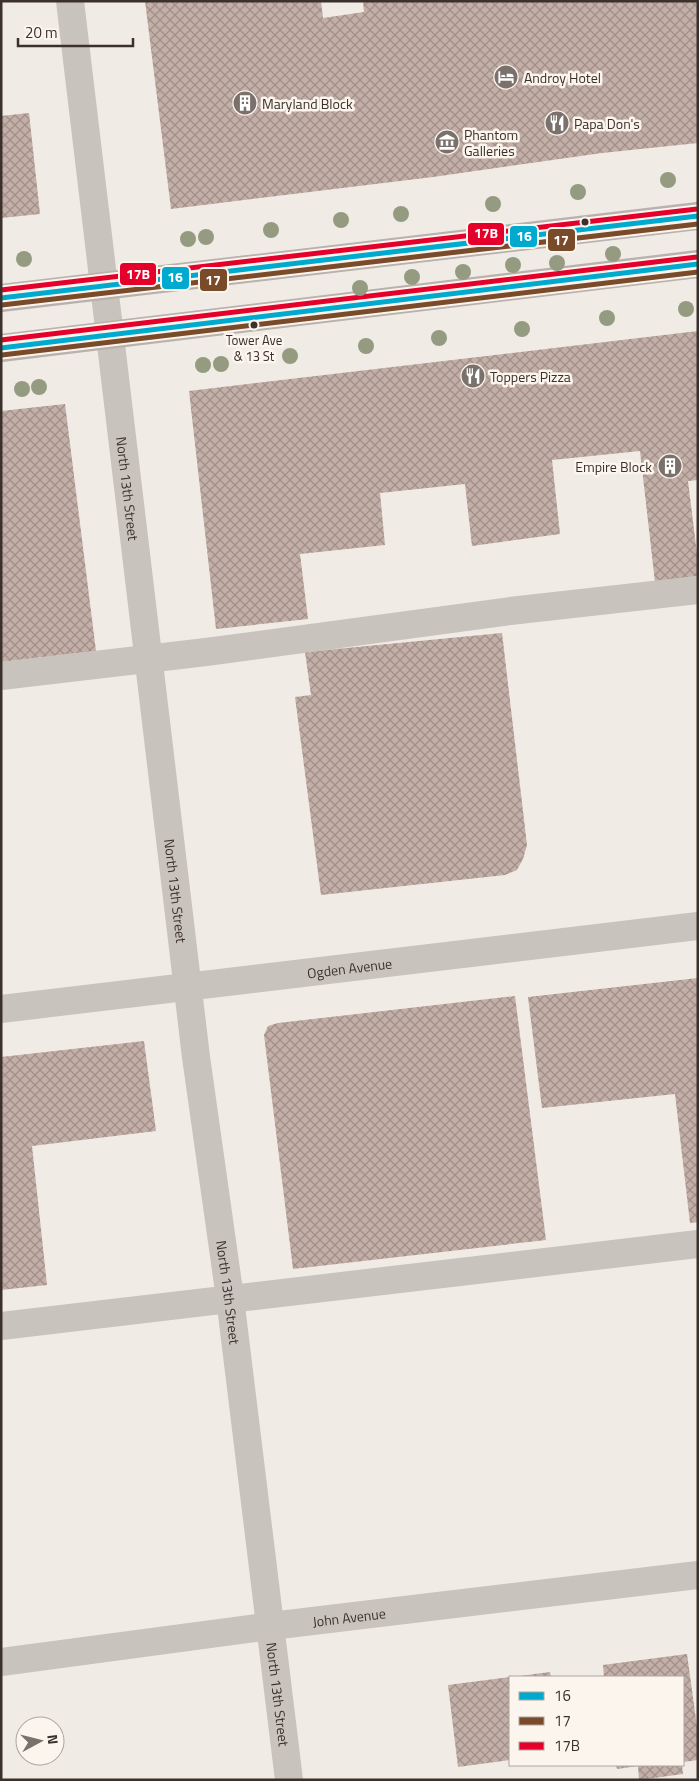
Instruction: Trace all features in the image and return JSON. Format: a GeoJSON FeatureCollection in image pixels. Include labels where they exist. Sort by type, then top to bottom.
{"type":"FeatureCollection","features":[{"type":"Feature","properties":{"kind":"main road"},"geometry":{"type":"LineString","coordinates":[[1,298],[698,216]]}},
{"type":"Feature","properties":{"kind":"main road"},"geometry":{"type":"LineString","coordinates":[[1,348],[698,264]]}},
{"type":"Feature","properties":{"kind":"street","name":"North 13th Street"},"geometry":{"type":"LineString","coordinates":[[70,1],[196,1057],[230,1298],[289,1780]]}},
{"type":"Feature","properties":{"kind":"street"},"geometry":{"type":"LineString","coordinates":[[1,676],[149,659],[510,611],[698,590]]}},
{"type":"Feature","properties":{"kind":"street","name":"Ogden Avenue"},"geometry":{"type":"LineString","coordinates":[[1,1009],[698,926]]}},
{"type":"Feature","properties":{"kind":"street"},"geometry":{"type":"LineString","coordinates":[[1,1326],[698,1244]]}},
{"type":"Feature","properties":{"kind":"street","name":"John Avenue"},"geometry":{"type":"LineString","coordinates":[[1,1662],[271,1626],[698,1575]]}},
{"type":"Feature","properties":{"kind":"building"},"geometry":{"type":"Polygon","coordinates":[[[145,1],[321,1],[323,18],[364,12],[363,1],[698,1],[698,143],[602,153],[433,177],[171,209],[145,1]]]}},
{"type":"Feature","properties":{"kind":"building"},"geometry":{"type":"Polygon","coordinates":[[[29,113],[40,214],[1,218],[1,116],[29,113]]]}},
{"type":"Feature","properties":{"kind":"building"},"geometry":{"type":"Polygon","coordinates":[[[698,331],[698,480],[688,481],[698,576],[655,582],[640,451],[552,460],[560,534],[472,546],[465,484],[380,493],[385,545],[300,554],[308,619],[216,629],[189,391],[698,331]]]}},
{"type":"Feature","properties":{"kind":"building"},"geometry":{"type":"Polygon","coordinates":[[[65,404],[96,651],[1,662],[1,411],[65,404]]]}},
{"type":"Feature","properties":{"kind":"building"},"geometry":{"type":"Polygon","coordinates":[[[502,633],[527,845],[517,870],[505,875],[321,895],[295,697],[311,695],[305,652],[502,633]]]}},
{"type":"Feature","properties":{"kind":"building"},"geometry":{"type":"Polygon","coordinates":[[[698,978],[698,1222],[690,1223],[675,1094],[542,1108],[528,997],[698,978]]]}},
{"type":"Feature","properties":{"kind":"building"},"geometry":{"type":"Polygon","coordinates":[[[515,996],[546,1240],[293,1269],[264,1035],[268,1026],[278,1023],[515,996]]]}},
{"type":"Feature","properties":{"kind":"building"},"geometry":{"type":"Polygon","coordinates":[[[144,1041],[156,1131],[32,1146],[47,1285],[1,1290],[1,1057],[144,1041]]]}},
{"type":"Feature","properties":{"kind":"building"},"geometry":{"type":"Polygon","coordinates":[[[687,1654],[698,1734],[698,1760],[684,1762],[684,1676],[604,1676],[603,1665],[687,1654]]]}},
{"type":"Feature","properties":{"kind":"building"},"geometry":{"type":"Polygon","coordinates":[[[550,1672],[551,1676],[520,1676],[550,1672]]]}},
{"type":"Feature","properties":{"kind":"building"},"geometry":{"type":"Polygon","coordinates":[[[509,1677],[509,1760],[458,1767],[448,1685],[509,1677]]]}},
{"type":"Feature","properties":{"kind":"building"},"geometry":{"type":"Polygon","coordinates":[[[616,1766],[638,1766],[617,1769],[616,1766]]]}},
{"type":"Feature","properties":{"kind":"building"},"geometry":{"type":"Polygon","coordinates":[[[638,1766],[682,1766],[683,1774],[639,1780],[638,1766]]]}},
{"type":"Feature","properties":{"kind":"transit line","name":"17B"},"geometry":{"type":"LineString","coordinates":[[1,290],[697,209]]}},
{"type":"Feature","properties":{"kind":"transit line","name":"16"},"geometry":{"type":"LineString","coordinates":[[1,298],[698,216]]}},
{"type":"Feature","properties":{"kind":"transit line","name":"17"},"geometry":{"type":"LineString","coordinates":[[2,305],[698,224]]}},
{"type":"Feature","properties":{"kind":"transit line","name":"17B"},"geometry":{"type":"LineString","coordinates":[[1,340],[697,257]]}},
{"type":"Feature","properties":{"kind":"transit line","name":"16"},"geometry":{"type":"LineString","coordinates":[[1,348],[698,264]]}},
{"type":"Feature","properties":{"kind":"transit line","name":"17"},"geometry":{"type":"LineString","coordinates":[[2,355],[698,272]]}},
{"type":"Feature","properties":{"kind":"place","name":"Androy Hotel"},"geometry":{"type":"Point","coordinates":[506,77]}},
{"type":"Feature","properties":{"kind":"place","name":"Maryland Block"},"geometry":{"type":"Point","coordinates":[245,103]}},
{"type":"Feature","properties":{"kind":"place","name":"Papa Don's"},"geometry":{"type":"Point","coordinates":[557,123]}},
{"type":"Feature","properties":{"kind":"place","name":"Phantom Galleries"},"geometry":{"type":"Point","coordinates":[447,142]}},
{"type":"Feature","properties":{"kind":"place","name":"Tower Ave & 13 St"},"geometry":{"type":"Point","coordinates":[254,325]}},
{"type":"Feature","properties":{"kind":"place","name":"Toppers Pizza"},"geometry":{"type":"Point","coordinates":[473,376]}},
{"type":"Feature","properties":{"kind":"place","name":"Empire Block"},"geometry":{"type":"Point","coordinates":[670,466]}}]}
